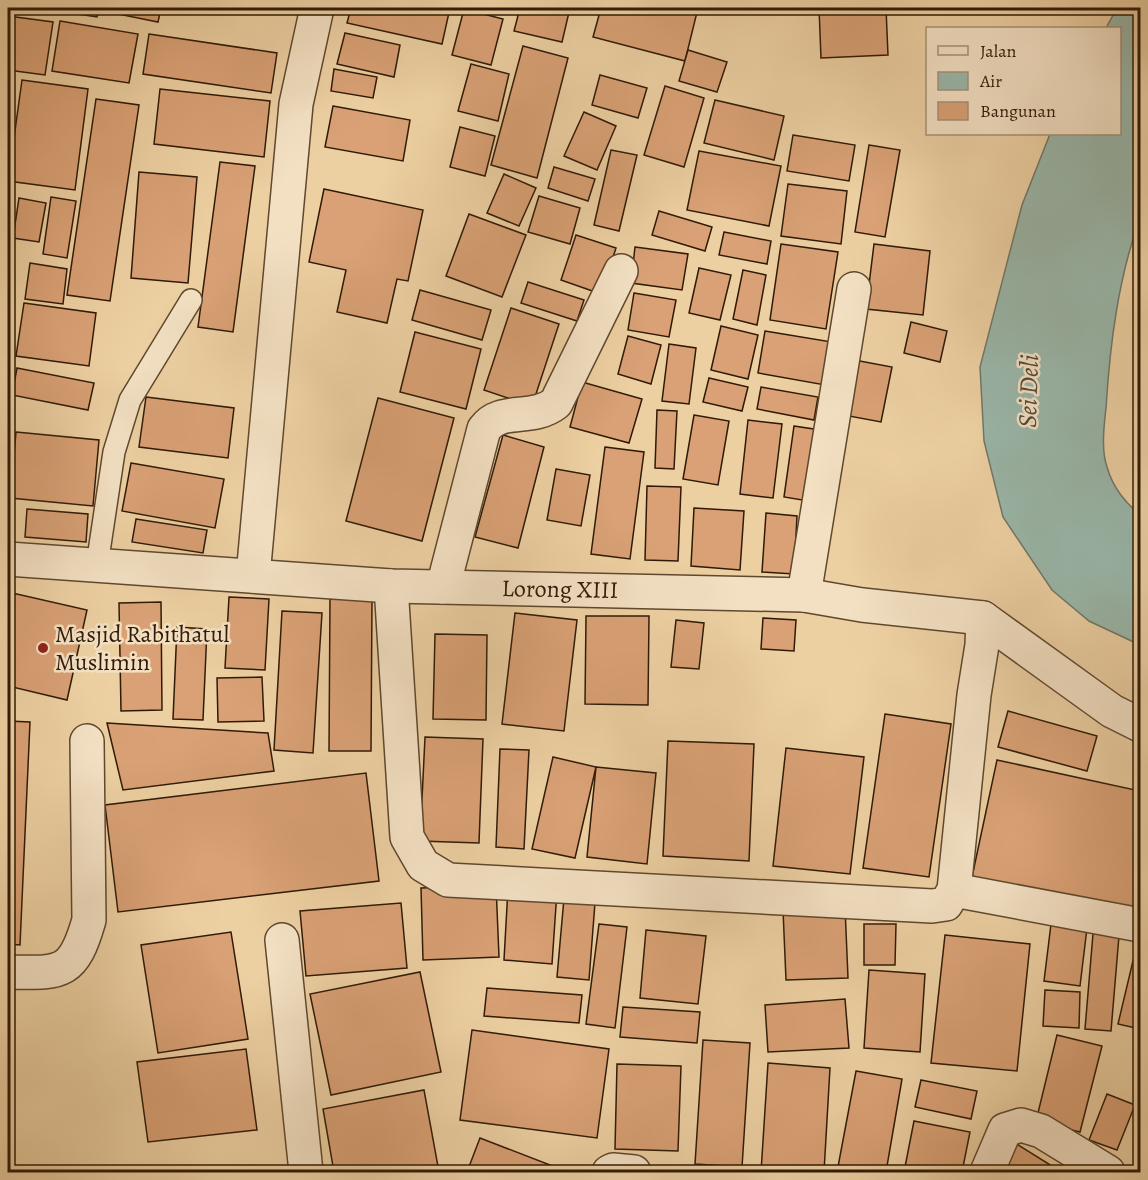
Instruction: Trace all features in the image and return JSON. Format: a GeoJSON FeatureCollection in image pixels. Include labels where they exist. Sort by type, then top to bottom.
{"type":"FeatureCollection","features":[{"type":"Feature","properties":{"kind":"street"},"geometry":{"type":"LineString","coordinates":[[253,576],[296,104],[317,8]]}},
{"type":"Feature","properties":{"kind":"street"},"geometry":{"type":"LineString","coordinates":[[443,586],[484,429],[497,416],[535,414],[556,403],[621,271]]}},
{"type":"Feature","properties":{"kind":"street"},"geometry":{"type":"LineString","coordinates":[[804,595],[854,289]]}},
{"type":"Feature","properties":{"kind":"street","name":"Lorong XIII"},"geometry":{"type":"LineString","coordinates":[[8,559],[391,585],[804,595],[862,605],[983,618]]}},
{"type":"Feature","properties":{"kind":"street"},"geometry":{"type":"LineString","coordinates":[[391,585],[407,837],[423,865],[448,880],[932,906],[946,904],[953,896],[954,890],[983,618],[1112,711],[1140,725]]}},
{"type":"Feature","properties":{"kind":"street"},"geometry":{"type":"LineString","coordinates":[[8,972],[51,972],[69,965],[81,948],[88,920],[87,741]]}},
{"type":"Feature","properties":{"kind":"street"},"geometry":{"type":"LineString","coordinates":[[954,890],[1140,925]]}},
{"type":"Feature","properties":{"kind":"street"},"geometry":{"type":"LineString","coordinates":[[282,940],[306,1173]]}},
{"type":"Feature","properties":{"kind":"street"},"geometry":{"type":"LineString","coordinates":[[987,1173],[1005,1130],[1021,1125],[1041,1131],[1108,1173]]}},
{"type":"Feature","properties":{"kind":"street"},"geometry":{"type":"LineString","coordinates":[[609,1173],[613,1170],[634,1173]]}},
{"type":"Feature","properties":{"kind":"lane"},"geometry":{"type":"LineString","coordinates":[[97,565],[114,452],[130,400],[190,300]]}},
{"type":"Feature","properties":{"kind":"water","name":"Sei Deli"},"geometry":{"type":"Polygon","coordinates":[[[1117,8],[1140,8],[1140,218],[1126,264],[1116,312],[1104,445],[1105,460],[1116,488],[1140,515],[1140,645],[1089,621],[1052,590],[1003,517],[984,441],[980,367],[1022,205],[1050,135],[1121,135],[1121,27],[1107,27],[1117,8]]]}},
{"type":"Feature","properties":{"kind":"building"},"geometry":{"type":"Polygon","coordinates":[[[38,8],[99,8],[97,17],[38,8]]]}},
{"type":"Feature","properties":{"kind":"building"},"geometry":{"type":"Polygon","coordinates":[[[114,8],[161,8],[158,22],[113,13],[114,8]]]}},
{"type":"Feature","properties":{"kind":"building"},"geometry":{"type":"Polygon","coordinates":[[[351,8],[450,8],[442,44],[347,23],[351,8]]]}},
{"type":"Feature","properties":{"kind":"building"},"geometry":{"type":"Polygon","coordinates":[[[520,8],[570,8],[562,42],[514,31],[520,8]]]}},
{"type":"Feature","properties":{"kind":"building"},"geometry":{"type":"Polygon","coordinates":[[[601,8],[698,8],[685,61],[593,37],[601,8]]]}},
{"type":"Feature","properties":{"kind":"building"},"geometry":{"type":"Polygon","coordinates":[[[819,8],[886,8],[888,55],[821,58],[819,8]]]}},
{"type":"Feature","properties":{"kind":"building"},"geometry":{"type":"Polygon","coordinates":[[[464,9],[503,19],[491,65],[452,55],[464,9]]]}},
{"type":"Feature","properties":{"kind":"building"},"geometry":{"type":"Polygon","coordinates":[[[8,16],[53,22],[45,75],[8,70],[8,16]]]}},
{"type":"Feature","properties":{"kind":"building"},"geometry":{"type":"Polygon","coordinates":[[[60,21],[138,34],[129,83],[52,71],[60,21]]]}},
{"type":"Feature","properties":{"kind":"building"},"geometry":{"type":"Polygon","coordinates":[[[345,33],[400,45],[394,77],[337,64],[345,33]]]}},
{"type":"Feature","properties":{"kind":"building"},"geometry":{"type":"Polygon","coordinates":[[[149,34],[277,53],[271,93],[143,74],[149,34]]]}},
{"type":"Feature","properties":{"kind":"building"},"geometry":{"type":"Polygon","coordinates":[[[523,46],[568,58],[537,178],[491,165],[523,46]]]}},
{"type":"Feature","properties":{"kind":"building"},"geometry":{"type":"Polygon","coordinates":[[[688,50],[727,62],[717,92],[679,81],[688,50]]]}},
{"type":"Feature","properties":{"kind":"building"},"geometry":{"type":"Polygon","coordinates":[[[471,64],[509,74],[498,121],[458,111],[471,64]]]}},
{"type":"Feature","properties":{"kind":"building"},"geometry":{"type":"Polygon","coordinates":[[[334,69],[377,77],[373,98],[331,91],[334,69]]]}},
{"type":"Feature","properties":{"kind":"building"},"geometry":{"type":"Polygon","coordinates":[[[600,75],[647,88],[638,118],[592,105],[600,75]]]}},
{"type":"Feature","properties":{"kind":"building"},"geometry":{"type":"Polygon","coordinates":[[[22,80],[88,89],[75,190],[8,181],[22,80]]]}},
{"type":"Feature","properties":{"kind":"building"},"geometry":{"type":"Polygon","coordinates":[[[665,86],[704,98],[684,167],[644,155],[665,86]]]}},
{"type":"Feature","properties":{"kind":"building"},"geometry":{"type":"Polygon","coordinates":[[[160,89],[270,101],[264,157],[154,144],[160,89]]]}},
{"type":"Feature","properties":{"kind":"building"},"geometry":{"type":"Polygon","coordinates":[[[96,99],[139,105],[110,301],[67,295],[96,99]]]}},
{"type":"Feature","properties":{"kind":"building"},"geometry":{"type":"Polygon","coordinates":[[[715,100],[784,116],[774,160],[704,143],[715,100]]]}},
{"type":"Feature","properties":{"kind":"building"},"geometry":{"type":"Polygon","coordinates":[[[333,106],[410,120],[403,161],[325,147],[333,106]]]}},
{"type":"Feature","properties":{"kind":"building"},"geometry":{"type":"Polygon","coordinates":[[[584,112],[616,126],[597,170],[564,156],[584,112]]]}},
{"type":"Feature","properties":{"kind":"building"},"geometry":{"type":"Polygon","coordinates":[[[460,127],[495,136],[485,176],[450,167],[460,127]]]}},
{"type":"Feature","properties":{"kind":"building"},"geometry":{"type":"Polygon","coordinates":[[[793,135],[855,145],[849,181],[787,171],[793,135]]]}},
{"type":"Feature","properties":{"kind":"building"},"geometry":{"type":"Polygon","coordinates":[[[869,145],[900,150],[885,237],[855,232],[869,145]]]}},
{"type":"Feature","properties":{"kind":"building"},"geometry":{"type":"Polygon","coordinates":[[[611,150],[637,155],[619,231],[594,225],[611,150]]]}},
{"type":"Feature","properties":{"kind":"building"},"geometry":{"type":"Polygon","coordinates":[[[699,151],[781,166],[769,226],[687,210],[699,151]]]}},
{"type":"Feature","properties":{"kind":"building"},"geometry":{"type":"Polygon","coordinates":[[[220,162],[255,166],[233,332],[198,327],[220,162]]]}},
{"type":"Feature","properties":{"kind":"building"},"geometry":{"type":"Polygon","coordinates":[[[554,167],[595,179],[588,201],[548,188],[554,167]]]}},
{"type":"Feature","properties":{"kind":"building"},"geometry":{"type":"Polygon","coordinates":[[[139,172],[197,177],[188,283],[131,278],[139,172]]]}},
{"type":"Feature","properties":{"kind":"building"},"geometry":{"type":"Polygon","coordinates":[[[504,174],[536,188],[519,226],[487,213],[504,174]]]}},
{"type":"Feature","properties":{"kind":"building"},"geometry":{"type":"Polygon","coordinates":[[[788,184],[847,191],[841,244],[781,236],[788,184]]]}},
{"type":"Feature","properties":{"kind":"building"},"geometry":{"type":"Polygon","coordinates":[[[324,189],[423,210],[408,281],[397,279],[387,323],[337,312],[346,270],[309,262],[324,189]]]}},
{"type":"Feature","properties":{"kind":"building"},"geometry":{"type":"Polygon","coordinates":[[[539,196],[580,208],[570,244],[528,232],[539,196]]]}},
{"type":"Feature","properties":{"kind":"building"},"geometry":{"type":"Polygon","coordinates":[[[51,197],[76,201],[67,258],[43,254],[51,197]]]}},
{"type":"Feature","properties":{"kind":"building"},"geometry":{"type":"Polygon","coordinates":[[[19,198],[46,203],[39,242],[13,238],[19,198]]]}},
{"type":"Feature","properties":{"kind":"building"},"geometry":{"type":"Polygon","coordinates":[[[659,211],[712,227],[705,251],[652,235],[659,211]]]}},
{"type":"Feature","properties":{"kind":"building"},"geometry":{"type":"Polygon","coordinates":[[[469,214],[526,235],[502,297],[446,276],[469,214]]]}},
{"type":"Feature","properties":{"kind":"building"},"geometry":{"type":"Polygon","coordinates":[[[724,232],[771,241],[767,264],[719,255],[724,232]]]}},
{"type":"Feature","properties":{"kind":"building"},"geometry":{"type":"Polygon","coordinates":[[[576,235],[616,248],[601,294],[561,280],[576,235]]]}},
{"type":"Feature","properties":{"kind":"building"},"geometry":{"type":"Polygon","coordinates":[[[781,244],[838,252],[826,329],[770,320],[781,244]]]}},
{"type":"Feature","properties":{"kind":"building"},"geometry":{"type":"Polygon","coordinates":[[[874,244],[930,251],[923,315],[866,309],[874,244]]]}},
{"type":"Feature","properties":{"kind":"building"},"geometry":{"type":"Polygon","coordinates":[[[635,247],[688,254],[682,290],[631,283],[635,247]]]}},
{"type":"Feature","properties":{"kind":"building"},"geometry":{"type":"Polygon","coordinates":[[[30,263],[67,269],[63,304],[25,299],[30,263]]]}},
{"type":"Feature","properties":{"kind":"building"},"geometry":{"type":"Polygon","coordinates":[[[699,268],[731,275],[720,320],[689,313],[699,268]]]}},
{"type":"Feature","properties":{"kind":"building"},"geometry":{"type":"Polygon","coordinates":[[[743,270],[766,275],[757,325],[733,319],[743,270]]]}},
{"type":"Feature","properties":{"kind":"building"},"geometry":{"type":"Polygon","coordinates":[[[528,282],[584,300],[577,321],[521,303],[528,282]]]}},
{"type":"Feature","properties":{"kind":"building"},"geometry":{"type":"Polygon","coordinates":[[[420,290],[491,310],[482,340],[412,320],[420,290]]]}},
{"type":"Feature","properties":{"kind":"building"},"geometry":{"type":"Polygon","coordinates":[[[634,293],[676,300],[669,337],[628,330],[634,293]]]}},
{"type":"Feature","properties":{"kind":"building"},"geometry":{"type":"Polygon","coordinates":[[[24,303],[96,313],[89,366],[16,356],[24,303]]]}},
{"type":"Feature","properties":{"kind":"building"},"geometry":{"type":"Polygon","coordinates":[[[511,308],[559,324],[532,406],[484,390],[511,308]]]}},
{"type":"Feature","properties":{"kind":"building"},"geometry":{"type":"Polygon","coordinates":[[[911,322],[947,331],[940,362],[904,353],[911,322]]]}},
{"type":"Feature","properties":{"kind":"building"},"geometry":{"type":"Polygon","coordinates":[[[721,326],[758,335],[748,379],[711,370],[721,326]]]}},
{"type":"Feature","properties":{"kind":"building"},"geometry":{"type":"Polygon","coordinates":[[[765,331],[832,342],[825,385],[758,373],[765,331]]]}},
{"type":"Feature","properties":{"kind":"building"},"geometry":{"type":"Polygon","coordinates":[[[415,332],[481,349],[466,409],[400,392],[415,332]]]}},
{"type":"Feature","properties":{"kind":"building"},"geometry":{"type":"Polygon","coordinates":[[[628,336],[661,345],[651,384],[618,374],[628,336]]]}},
{"type":"Feature","properties":{"kind":"building"},"geometry":{"type":"Polygon","coordinates":[[[669,344],[696,348],[689,404],[662,401],[669,344]]]}},
{"type":"Feature","properties":{"kind":"building"},"geometry":{"type":"Polygon","coordinates":[[[849,359],[892,367],[881,422],[838,414],[849,359]]]}},
{"type":"Feature","properties":{"kind":"building"},"geometry":{"type":"Polygon","coordinates":[[[17,368],[94,383],[88,410],[12,395],[17,368]]]}},
{"type":"Feature","properties":{"kind":"building"},"geometry":{"type":"Polygon","coordinates":[[[709,378],[748,387],[742,411],[703,402],[709,378]]]}},
{"type":"Feature","properties":{"kind":"building"},"geometry":{"type":"Polygon","coordinates":[[[582,382],[642,399],[629,443],[570,427],[582,382]]]}},
{"type":"Feature","properties":{"kind":"building"},"geometry":{"type":"Polygon","coordinates":[[[761,387],[818,397],[814,420],[757,409],[761,387]]]}},
{"type":"Feature","properties":{"kind":"building"},"geometry":{"type":"Polygon","coordinates":[[[146,397],[234,408],[228,458],[139,447],[146,397]]]}},
{"type":"Feature","properties":{"kind":"building"},"geometry":{"type":"Polygon","coordinates":[[[378,398],[454,418],[422,541],[346,521],[378,398]]]}},
{"type":"Feature","properties":{"kind":"building"},"geometry":{"type":"Polygon","coordinates":[[[657,410],[677,411],[674,469],[655,468],[657,410]]]}},
{"type":"Feature","properties":{"kind":"building"},"geometry":{"type":"Polygon","coordinates":[[[694,415],[729,421],[718,485],[683,479],[694,415]]]}},
{"type":"Feature","properties":{"kind":"building"},"geometry":{"type":"Polygon","coordinates":[[[748,420],[782,424],[773,498],[740,494],[748,420]]]}},
{"type":"Feature","properties":{"kind":"building"},"geometry":{"type":"Polygon","coordinates":[[[794,426],[820,430],[808,501],[784,497],[794,426]]]}},
{"type":"Feature","properties":{"kind":"building"},"geometry":{"type":"Polygon","coordinates":[[[16,432],[99,440],[93,506],[10,498],[16,432]]]}},
{"type":"Feature","properties":{"kind":"building"},"geometry":{"type":"Polygon","coordinates":[[[503,435],[544,447],[518,548],[475,537],[503,435]]]}},
{"type":"Feature","properties":{"kind":"building"},"geometry":{"type":"Polygon","coordinates":[[[605,447],[644,452],[630,559],[591,554],[605,447]]]}},
{"type":"Feature","properties":{"kind":"building"},"geometry":{"type":"Polygon","coordinates":[[[131,463],[224,479],[215,528],[122,511],[131,463]]]}},
{"type":"Feature","properties":{"kind":"building"},"geometry":{"type":"Polygon","coordinates":[[[556,469],[590,475],[581,526],[547,520],[556,469]]]}},
{"type":"Feature","properties":{"kind":"building"},"geometry":{"type":"Polygon","coordinates":[[[647,486],[681,487],[678,561],[645,560],[647,486]]]}},
{"type":"Feature","properties":{"kind":"building"},"geometry":{"type":"Polygon","coordinates":[[[694,508],[744,511],[740,570],[691,566],[694,508]]]}},
{"type":"Feature","properties":{"kind":"building"},"geometry":{"type":"Polygon","coordinates":[[[27,509],[88,514],[86,542],[25,537],[27,509]]]}},
{"type":"Feature","properties":{"kind":"building"},"geometry":{"type":"Polygon","coordinates":[[[766,513],[797,516],[794,574],[762,572],[766,513]]]}},
{"type":"Feature","properties":{"kind":"building"},"geometry":{"type":"Polygon","coordinates":[[[136,519],[207,530],[203,553],[132,542],[136,519]]]}},
{"type":"Feature","properties":{"kind":"building","name":"Masjid Rabithatul Muslimin"},"geometry":{"type":"Polygon","coordinates":[[[8,592],[87,610],[67,700],[8,686],[8,592]]]}},
{"type":"Feature","properties":{"kind":"building"},"geometry":{"type":"Polygon","coordinates":[[[229,597],[269,599],[265,670],[225,668],[229,597]]]}},
{"type":"Feature","properties":{"kind":"building"},"geometry":{"type":"Polygon","coordinates":[[[330,599],[372,599],[371,751],[329,751],[330,599]]]}},
{"type":"Feature","properties":{"kind":"building"},"geometry":{"type":"Polygon","coordinates":[[[161,602],[162,710],[121,711],[119,603],[161,602]]]}},
{"type":"Feature","properties":{"kind":"building"},"geometry":{"type":"Polygon","coordinates":[[[282,611],[322,613],[313,753],[274,750],[282,611]]]}},
{"type":"Feature","properties":{"kind":"building"},"geometry":{"type":"Polygon","coordinates":[[[515,613],[577,620],[564,731],[502,724],[515,613]]]}},
{"type":"Feature","properties":{"kind":"building"},"geometry":{"type":"Polygon","coordinates":[[[586,616],[649,616],[648,705],[585,704],[586,616]]]}},
{"type":"Feature","properties":{"kind":"building"},"geometry":{"type":"Polygon","coordinates":[[[763,618],[796,620],[794,651],[761,649],[763,618]]]}},
{"type":"Feature","properties":{"kind":"building"},"geometry":{"type":"Polygon","coordinates":[[[676,620],[704,623],[699,669],[671,667],[676,620]]]}},
{"type":"Feature","properties":{"kind":"building"},"geometry":{"type":"Polygon","coordinates":[[[177,627],[207,629],[203,720],[173,719],[177,627]]]}},
{"type":"Feature","properties":{"kind":"building"},"geometry":{"type":"Polygon","coordinates":[[[435,634],[487,635],[486,720],[433,719],[435,634]]]}},
{"type":"Feature","properties":{"kind":"building"},"geometry":{"type":"Polygon","coordinates":[[[262,677],[264,721],[218,722],[217,678],[262,677]]]}},
{"type":"Feature","properties":{"kind":"building"},"geometry":{"type":"Polygon","coordinates":[[[1008,711],[1097,736],[1087,771],[998,747],[1008,711]]]}},
{"type":"Feature","properties":{"kind":"building"},"geometry":{"type":"Polygon","coordinates":[[[885,714],[951,724],[929,877],[863,868],[885,714]]]}},
{"type":"Feature","properties":{"kind":"building"},"geometry":{"type":"Polygon","coordinates":[[[8,721],[30,722],[20,945],[8,944],[8,721]]]}},
{"type":"Feature","properties":{"kind":"building"},"geometry":{"type":"Polygon","coordinates":[[[107,723],[268,733],[274,771],[123,790],[107,723]]]}},
{"type":"Feature","properties":{"kind":"building"},"geometry":{"type":"Polygon","coordinates":[[[425,737],[483,739],[479,843],[420,841],[425,737]]]}},
{"type":"Feature","properties":{"kind":"building"},"geometry":{"type":"Polygon","coordinates":[[[668,741],[754,744],[749,861],[663,856],[668,741]]]}},
{"type":"Feature","properties":{"kind":"building"},"geometry":{"type":"Polygon","coordinates":[[[786,748],[864,757],[850,874],[773,866],[786,748]]]}},
{"type":"Feature","properties":{"kind":"building"},"geometry":{"type":"Polygon","coordinates":[[[500,749],[529,750],[524,849],[496,847],[500,749]]]}},
{"type":"Feature","properties":{"kind":"building"},"geometry":{"type":"Polygon","coordinates":[[[553,757],[596,767],[575,858],[532,849],[553,757]]]}},
{"type":"Feature","properties":{"kind":"building"},"geometry":{"type":"Polygon","coordinates":[[[997,760],[1140,791],[1140,902],[1138,913],[972,877],[997,760]]]}},
{"type":"Feature","properties":{"kind":"building"},"geometry":{"type":"Polygon","coordinates":[[[596,767],[656,773],[647,864],[587,857],[596,767]]]}},
{"type":"Feature","properties":{"kind":"building"},"geometry":{"type":"Polygon","coordinates":[[[366,773],[379,881],[118,912],[105,805],[366,773]]]}},
{"type":"Feature","properties":{"kind":"building"},"geometry":{"type":"Polygon","coordinates":[[[496,885],[499,957],[423,960],[421,888],[496,885]]]}},
{"type":"Feature","properties":{"kind":"building"},"geometry":{"type":"Polygon","coordinates":[[[565,887],[596,890],[589,980],[557,977],[565,887]]]}},
{"type":"Feature","properties":{"kind":"building"},"geometry":{"type":"Polygon","coordinates":[[[508,888],[557,891],[552,964],[504,960],[508,888]]]}},
{"type":"Feature","properties":{"kind":"building"},"geometry":{"type":"Polygon","coordinates":[[[401,903],[407,968],[306,976],[300,911],[401,903]]]}},
{"type":"Feature","properties":{"kind":"building"},"geometry":{"type":"Polygon","coordinates":[[[845,907],[848,978],[786,980],[783,910],[845,907]]]}},
{"type":"Feature","properties":{"kind":"building"},"geometry":{"type":"Polygon","coordinates":[[[1052,916],[1088,920],[1080,986],[1044,981],[1052,916]]]}},
{"type":"Feature","properties":{"kind":"building"},"geometry":{"type":"Polygon","coordinates":[[[1094,922],[1120,924],[1111,1031],[1085,1029],[1094,922]]]}},
{"type":"Feature","properties":{"kind":"building"},"geometry":{"type":"Polygon","coordinates":[[[599,924],[627,927],[615,1028],[586,1024],[599,924]]]}},
{"type":"Feature","properties":{"kind":"building"},"geometry":{"type":"Polygon","coordinates":[[[864,924],[896,924],[895,965],[864,965],[864,924]]]}},
{"type":"Feature","properties":{"kind":"building"},"geometry":{"type":"Polygon","coordinates":[[[646,930],[706,936],[698,1004],[640,998],[646,930]]]}},
{"type":"Feature","properties":{"kind":"building"},"geometry":{"type":"Polygon","coordinates":[[[231,932],[248,1039],[158,1053],[141,945],[231,932]]]}},
{"type":"Feature","properties":{"kind":"building"},"geometry":{"type":"Polygon","coordinates":[[[945,935],[1030,944],[1017,1071],[931,1063],[945,935]]]}},
{"type":"Feature","properties":{"kind":"building"},"geometry":{"type":"Polygon","coordinates":[[[1137,944],[1140,944],[1140,1029],[1118,1024],[1137,944]]]}},
{"type":"Feature","properties":{"kind":"building"},"geometry":{"type":"Polygon","coordinates":[[[869,970],[925,974],[920,1052],[864,1048],[869,970]]]}},
{"type":"Feature","properties":{"kind":"building"},"geometry":{"type":"Polygon","coordinates":[[[420,972],[441,1072],[331,1095],[310,994],[420,972]]]}},
{"type":"Feature","properties":{"kind":"building"},"geometry":{"type":"Polygon","coordinates":[[[487,988],[582,995],[579,1023],[484,1016],[487,988]]]}},
{"type":"Feature","properties":{"kind":"building"},"geometry":{"type":"Polygon","coordinates":[[[1045,990],[1080,992],[1079,1028],[1043,1026],[1045,990]]]}},
{"type":"Feature","properties":{"kind":"building"},"geometry":{"type":"Polygon","coordinates":[[[845,999],[849,1048],[768,1052],[765,1005],[845,999]]]}},
{"type":"Feature","properties":{"kind":"building"},"geometry":{"type":"Polygon","coordinates":[[[623,1007],[700,1012],[697,1043],[620,1037],[623,1007]]]}},
{"type":"Feature","properties":{"kind":"building"},"geometry":{"type":"Polygon","coordinates":[[[472,1030],[609,1049],[597,1138],[460,1120],[472,1030]]]}},
{"type":"Feature","properties":{"kind":"building"},"geometry":{"type":"Polygon","coordinates":[[[1057,1035],[1102,1046],[1080,1132],[1036,1121],[1057,1035]]]}},
{"type":"Feature","properties":{"kind":"building"},"geometry":{"type":"Polygon","coordinates":[[[703,1040],[750,1043],[742,1167],[695,1164],[703,1040]]]}},
{"type":"Feature","properties":{"kind":"building"},"geometry":{"type":"Polygon","coordinates":[[[246,1049],[257,1130],[148,1142],[137,1062],[246,1049]]]}},
{"type":"Feature","properties":{"kind":"building"},"geometry":{"type":"Polygon","coordinates":[[[768,1063],[830,1068],[824,1172],[761,1172],[768,1063]]]}},
{"type":"Feature","properties":{"kind":"building"},"geometry":{"type":"Polygon","coordinates":[[[617,1064],[681,1066],[678,1151],[615,1149],[617,1064]]]}},
{"type":"Feature","properties":{"kind":"building"},"geometry":{"type":"Polygon","coordinates":[[[856,1071],[902,1079],[886,1172],[837,1172],[856,1071]]]}},
{"type":"Feature","properties":{"kind":"building"},"geometry":{"type":"Polygon","coordinates":[[[921,1080],[977,1091],[971,1119],[915,1107],[921,1080]]]}},
{"type":"Feature","properties":{"kind":"building"},"geometry":{"type":"Polygon","coordinates":[[[424,1090],[439,1172],[334,1172],[323,1109],[424,1090]]]}},
{"type":"Feature","properties":{"kind":"building"},"geometry":{"type":"Polygon","coordinates":[[[1107,1094],[1135,1105],[1117,1150],[1089,1140],[1107,1094]]]}},
{"type":"Feature","properties":{"kind":"building"},"geometry":{"type":"Polygon","coordinates":[[[914,1121],[970,1132],[962,1172],[904,1172],[914,1121]]]}},
{"type":"Feature","properties":{"kind":"building"},"geometry":{"type":"Polygon","coordinates":[[[480,1138],[568,1172],[467,1172],[480,1138]]]}},
{"type":"Feature","properties":{"kind":"building"},"geometry":{"type":"Polygon","coordinates":[[[1010,1140],[1052,1166],[1048,1172],[998,1172],[1010,1140]]]}},
{"type":"Feature","properties":{"kind":"building"},"geometry":{"type":"Polygon","coordinates":[[[1140,1157],[1140,1172],[1131,1172],[1140,1157]]]}},
{"type":"Feature","properties":{"kind":"place","name":"Masjid Rabithatul Muslimin"},"geometry":{"type":"Point","coordinates":[43,648]}}]}
